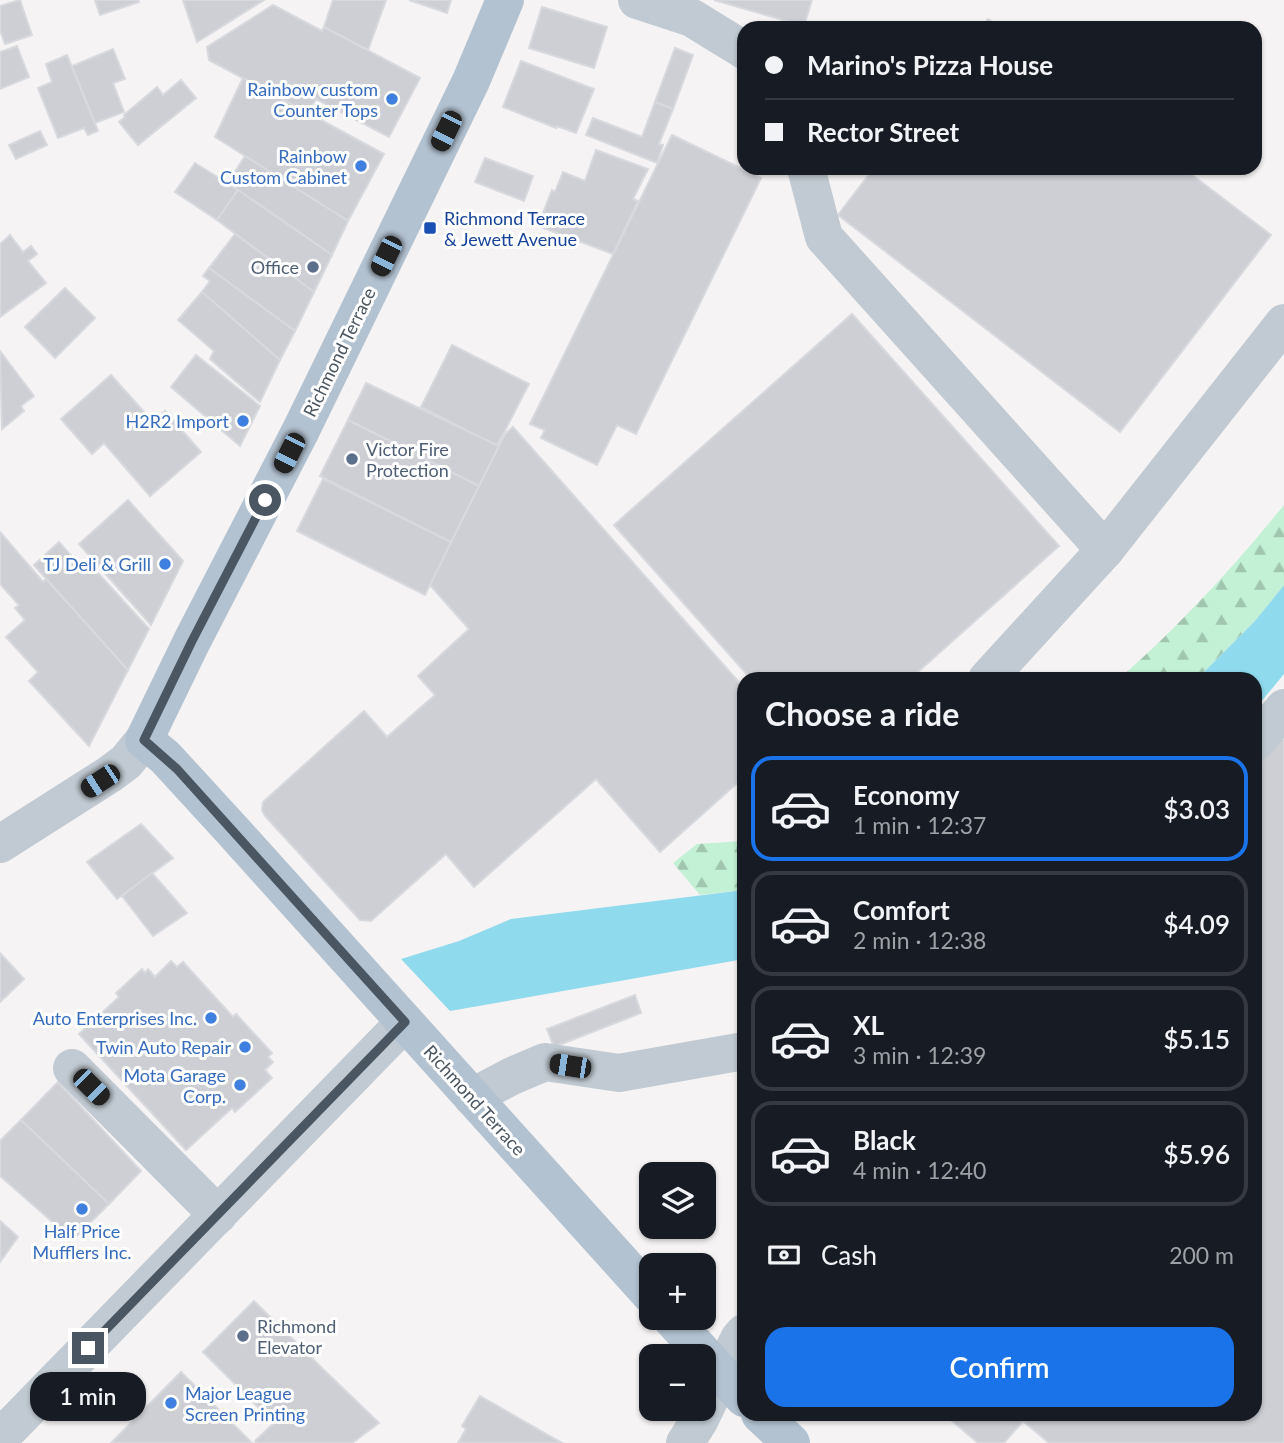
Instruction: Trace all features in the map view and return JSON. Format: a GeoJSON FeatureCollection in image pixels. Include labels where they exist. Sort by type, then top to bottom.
{"type":"FeatureCollection","features":[{"type":"Feature","properties":{"kind":"main road","name":"Richmond Terrace"},"geometry":{"type":"LineString","coordinates":[[505,0],[471,81],[307,417],[144,740],[177,769],[639,1282]]}},
{"type":"Feature","properties":{"kind":"main road"},"geometry":{"type":"LineString","coordinates":[[682,1330],[733,1386]]}},
{"type":"Feature","properties":{"kind":"main road"},"geometry":{"type":"LineString","coordinates":[[767,1421],[791,1443]]}},
{"type":"Feature","properties":{"kind":"street"},"geometry":{"type":"LineString","coordinates":[[637,0],[692,18],[737,46]]}},
{"type":"Feature","properties":{"kind":"street"},"geometry":{"type":"LineString","coordinates":[[808,175],[824,237],[1105,550]]}},
{"type":"Feature","properties":{"kind":"street"},"geometry":{"type":"LineString","coordinates":[[992,672],[1105,550],[1284,323]]}},
{"type":"Feature","properties":{"kind":"street"},"geometry":{"type":"LineString","coordinates":[[1262,735],[1284,708]]}},
{"type":"Feature","properties":{"kind":"street"},"geometry":{"type":"LineString","coordinates":[[4,836],[110,774],[126,762],[144,740]]}},
{"type":"Feature","properties":{"kind":"street"},"geometry":{"type":"LineString","coordinates":[[0,1438],[405,1022]]}},
{"type":"Feature","properties":{"kind":"street"},"geometry":{"type":"LineString","coordinates":[[472,1097],[545,1062],[619,1073],[737,1052]]}},
{"type":"Feature","properties":{"kind":"street"},"geometry":{"type":"LineString","coordinates":[[72,1068],[218,1215]]}},
{"type":"Feature","properties":{"kind":"street"},"geometry":{"type":"LineString","coordinates":[[685,1443],[733,1386],[737,1355]]}},
{"type":"Feature","properties":{"kind":"green space"},"geometry":{"type":"Polygon","coordinates":[[[1284,505],[1284,585],[1255,621],[1204,672],[1127,672],[1205,596],[1284,505]]]}},
{"type":"Feature","properties":{"kind":"green space"},"geometry":{"type":"Polygon","coordinates":[[[737,841],[737,891],[700,895],[673,863],[697,844],[737,841]]]}},
{"type":"Feature","properties":{"kind":"water"},"geometry":{"type":"Polygon","coordinates":[[[1284,585],[1284,674],[1262,701],[1262,672],[1204,672],[1255,621],[1284,585]]]}},
{"type":"Feature","properties":{"kind":"water"},"geometry":{"type":"Polygon","coordinates":[[[737,891],[737,960],[450,1011],[401,959],[459,941],[511,919],[737,891]]]}},
{"type":"Feature","properties":{"kind":"building"},"geometry":{"type":"Polygon","coordinates":[[[20,0],[32,35],[5,44],[0,30],[0,6],[20,0]]]}},
{"type":"Feature","properties":{"kind":"building"},"geometry":{"type":"Polygon","coordinates":[[[95,0],[138,0],[139,2],[100,15],[95,0]]]}},
{"type":"Feature","properties":{"kind":"building"},"geometry":{"type":"Polygon","coordinates":[[[183,0],[264,0],[197,42],[183,0]]]}},
{"type":"Feature","properties":{"kind":"building"},"geometry":{"type":"Polygon","coordinates":[[[333,0],[386,0],[368,50],[324,27],[333,0]]]}},
{"type":"Feature","properties":{"kind":"building"},"geometry":{"type":"Polygon","coordinates":[[[409,0],[451,0],[447,13],[409,0]]]}},
{"type":"Feature","properties":{"kind":"building"},"geometry":{"type":"Polygon","coordinates":[[[714,0],[812,0],[806,21],[787,21],[714,0]]]}},
{"type":"Feature","properties":{"kind":"building"},"geometry":{"type":"Polygon","coordinates":[[[273,5],[322,31],[324,27],[420,78],[389,137],[316,99],[308,113],[209,60],[207,47],[273,5]]]}},
{"type":"Feature","properties":{"kind":"building"},"geometry":{"type":"Polygon","coordinates":[[[542,7],[607,27],[594,68],[529,48],[542,7]]]}},
{"type":"Feature","properties":{"kind":"building"},"geometry":{"type":"Polygon","coordinates":[[[17,46],[29,77],[0,89],[0,52],[17,46]]]}},
{"type":"Feature","properties":{"kind":"building"},"geometry":{"type":"Polygon","coordinates":[[[675,48],[693,55],[673,109],[655,102],[675,48]]]}},
{"type":"Feature","properties":{"kind":"building"},"geometry":{"type":"Polygon","coordinates":[[[113,49],[125,79],[113,83],[124,112],[95,123],[72,66],[113,49]]]}},
{"type":"Feature","properties":{"kind":"building"},"geometry":{"type":"Polygon","coordinates":[[[67,55],[98,131],[88,135],[84,128],[58,138],[38,88],[52,82],[46,64],[67,55]]]}},
{"type":"Feature","properties":{"kind":"building"},"geometry":{"type":"Polygon","coordinates":[[[521,61],[594,89],[576,133],[503,107],[521,61]]]}},
{"type":"Feature","properties":{"kind":"building"},"geometry":{"type":"Polygon","coordinates":[[[243,78],[384,154],[348,221],[215,137],[243,78]]]}},
{"type":"Feature","properties":{"kind":"building"},"geometry":{"type":"Polygon","coordinates":[[[181,80],[196,98],[138,145],[119,122],[157,87],[163,95],[181,80]]]}},
{"type":"Feature","properties":{"kind":"building"},"geometry":{"type":"Polygon","coordinates":[[[655,102],[673,109],[659,144],[663,145],[657,163],[586,135],[593,118],[642,137],[655,102]]]}},
{"type":"Feature","properties":{"kind":"building"},"geometry":{"type":"Polygon","coordinates":[[[40,131],[47,145],[16,159],[9,145],[40,131]]]}},
{"type":"Feature","properties":{"kind":"building"},"geometry":{"type":"Polygon","coordinates":[[[672,135],[737,166],[737,175],[755,175],[761,178],[636,434],[617,425],[597,465],[541,438],[545,430],[530,424],[672,135]]]}},
{"type":"Feature","properties":{"kind":"building"},"geometry":{"type":"Polygon","coordinates":[[[596,150],[648,169],[633,199],[638,201],[613,254],[538,226],[552,190],[555,192],[563,172],[585,181],[596,150]]]}},
{"type":"Feature","properties":{"kind":"building"},"geometry":{"type":"Polygon","coordinates":[[[245,156],[348,221],[332,255],[228,183],[245,156]]]}},
{"type":"Feature","properties":{"kind":"building"},"geometry":{"type":"Polygon","coordinates":[[[485,158],[533,176],[524,201],[475,182],[485,158]]]}},
{"type":"Feature","properties":{"kind":"building"},"geometry":{"type":"Polygon","coordinates":[[[195,163],[238,190],[217,220],[175,192],[195,163]]]}},
{"type":"Feature","properties":{"kind":"building"},"geometry":{"type":"Polygon","coordinates":[[[869,175],[1192,175],[1271,235],[1120,432],[838,215],[869,175]]]}},
{"type":"Feature","properties":{"kind":"building"},"geometry":{"type":"Polygon","coordinates":[[[238,190],[332,255],[314,292],[217,220],[238,190]]]}},
{"type":"Feature","properties":{"kind":"building"},"geometry":{"type":"Polygon","coordinates":[[[235,234],[314,292],[295,331],[209,268],[235,234]]]}},
{"type":"Feature","properties":{"kind":"building"},"geometry":{"type":"Polygon","coordinates":[[[10,235],[23,252],[31,246],[37,254],[28,261],[46,283],[0,317],[0,244],[10,235]]]}},
{"type":"Feature","properties":{"kind":"building"},"geometry":{"type":"Polygon","coordinates":[[[209,268],[295,331],[280,360],[202,292],[210,281],[203,276],[209,268]]]}},
{"type":"Feature","properties":{"kind":"building"},"geometry":{"type":"Polygon","coordinates":[[[65,288],[95,318],[55,358],[25,327],[65,288]]]}},
{"type":"Feature","properties":{"kind":"building"},"geometry":{"type":"Polygon","coordinates":[[[202,292],[280,360],[260,402],[210,359],[214,351],[178,320],[202,292]]]}},
{"type":"Feature","properties":{"kind":"building"},"geometry":{"type":"Polygon","coordinates":[[[852,314],[1059,546],[918,672],[745,672],[614,525],[852,314]]]}},
{"type":"Feature","properties":{"kind":"building"},"geometry":{"type":"Polygon","coordinates":[[[452,345],[529,384],[497,446],[421,407],[452,345]]]}},
{"type":"Feature","properties":{"kind":"building"},"geometry":{"type":"Polygon","coordinates":[[[0,351],[34,396],[21,406],[24,411],[2,429],[0,351]]]}},
{"type":"Feature","properties":{"kind":"building"},"geometry":{"type":"Polygon","coordinates":[[[196,355],[260,406],[240,446],[171,387],[196,355]]]}},
{"type":"Feature","properties":{"kind":"building"},"geometry":{"type":"Polygon","coordinates":[[[111,375],[153,422],[165,411],[201,452],[150,496],[104,443],[92,454],[61,419],[111,375]]]}},
{"type":"Feature","properties":{"kind":"building"},"geometry":{"type":"Polygon","coordinates":[[[366,383],[499,446],[479,486],[348,420],[366,383]]]}},
{"type":"Feature","properties":{"kind":"building"},"geometry":{"type":"Polygon","coordinates":[[[348,420],[479,486],[451,542],[320,476],[348,420]]]}},
{"type":"Feature","properties":{"kind":"building"},"geometry":{"type":"Polygon","coordinates":[[[513,427],[737,680],[737,783],[660,852],[596,779],[474,887],[446,854],[371,921],[360,920],[265,816],[262,810],[263,802],[364,711],[387,737],[435,695],[418,676],[469,629],[430,585],[505,434],[513,427]]]}},
{"type":"Feature","properties":{"kind":"building"},"geometry":{"type":"Polygon","coordinates":[[[323,479],[451,542],[425,595],[297,531],[323,479]]]}},
{"type":"Feature","properties":{"kind":"building"},"geometry":{"type":"Polygon","coordinates":[[[128,500],[183,561],[151,625],[79,544],[128,500]]]}},
{"type":"Feature","properties":{"kind":"building"},"geometry":{"type":"Polygon","coordinates":[[[0,532],[43,582],[46,579],[128,670],[89,746],[29,681],[38,672],[6,637],[25,620],[15,608],[19,605],[0,584],[0,532]]]}},
{"type":"Feature","properties":{"kind":"building"},"geometry":{"type":"Polygon","coordinates":[[[59,542],[81,567],[87,561],[149,629],[128,670],[34,565],[59,542]]]}},
{"type":"Feature","properties":{"kind":"building"},"geometry":{"type":"Polygon","coordinates":[[[1284,735],[1284,1443],[1049,1443],[1023,1421],[1262,1421],[1262,761],[1284,735]]]}},
{"type":"Feature","properties":{"kind":"building"},"geometry":{"type":"Polygon","coordinates":[[[141,824],[173,858],[117,899],[87,862],[141,824]]]}},
{"type":"Feature","properties":{"kind":"building"},"geometry":{"type":"Polygon","coordinates":[[[152,873],[187,913],[153,936],[122,896],[152,873]]]}},
{"type":"Feature","properties":{"kind":"building"},"geometry":{"type":"Polygon","coordinates":[[[0,953],[24,979],[0,1002],[0,953]]]}},
{"type":"Feature","properties":{"kind":"building"},"geometry":{"type":"Polygon","coordinates":[[[171,961],[177,967],[183,962],[233,1017],[236,1014],[272,1053],[268,1057],[273,1062],[265,1070],[272,1078],[235,1112],[232,1108],[186,1150],[79,1034],[119,997],[116,993],[142,969],[145,973],[148,969],[155,977],[171,961]]]}},
{"type":"Feature","properties":{"kind":"building"},"geometry":{"type":"Polygon","coordinates":[[[635,995],[641,1013],[554,1047],[547,1029],[635,995]]]}},
{"type":"Feature","properties":{"kind":"building"},"geometry":{"type":"Polygon","coordinates":[[[58,1082],[141,1171],[109,1204],[21,1120],[58,1082]]]}},
{"type":"Feature","properties":{"kind":"building"},"geometry":{"type":"Polygon","coordinates":[[[21,1120],[109,1204],[73,1240],[0,1176],[0,1141],[21,1120]]]}},
{"type":"Feature","properties":{"kind":"building"},"geometry":{"type":"Polygon","coordinates":[[[0,1221],[18,1237],[0,1262],[0,1221]]]}},
{"type":"Feature","properties":{"kind":"building"},"geometry":{"type":"Polygon","coordinates":[[[254,1301],[379,1423],[352,1443],[257,1443],[255,1441],[274,1423],[203,1352],[254,1301]]]}},
{"type":"Feature","properties":{"kind":"building"},"geometry":{"type":"Polygon","coordinates":[[[181,1372],[252,1443],[111,1443],[181,1372]]]}},
{"type":"Feature","properties":{"kind":"building"},"geometry":{"type":"Polygon","coordinates":[[[480,1396],[562,1443],[458,1443],[466,1429],[462,1426],[480,1396]]]}},
{"type":"Feature","properties":{"kind":"building"},"geometry":{"type":"Polygon","coordinates":[[[952,1421],[1023,1421],[1004,1443],[978,1443],[952,1421]]]}},
{"type":"Feature","properties":{"kind":"place","name":"Rainbow custom Counter Tops"},"geometry":{"type":"Point","coordinates":[392,99]}},
{"type":"Feature","properties":{"kind":"place","name":"Rainbow Custom Cabinet"},"geometry":{"type":"Point","coordinates":[361,166]}},
{"type":"Feature","properties":{"kind":"place","name":"Richmond Terrace & Jewett Avenue"},"geometry":{"type":"Point","coordinates":[430,228]}},
{"type":"Feature","properties":{"kind":"place","name":"Office"},"geometry":{"type":"Point","coordinates":[313,267]}},
{"type":"Feature","properties":{"kind":"place","name":"H2R2 Import"},"geometry":{"type":"Point","coordinates":[243,421]}},
{"type":"Feature","properties":{"kind":"place","name":"Victor Fire Protection"},"geometry":{"type":"Point","coordinates":[352,459]}},
{"type":"Feature","properties":{"kind":"place","name":"TJ Deli & Grill"},"geometry":{"type":"Point","coordinates":[165,564]}},
{"type":"Feature","properties":{"kind":"place","name":"Auto Enterprises Inc."},"geometry":{"type":"Point","coordinates":[211,1018]}},
{"type":"Feature","properties":{"kind":"place","name":"Twin Auto Repair"},"geometry":{"type":"Point","coordinates":[245,1047]}},
{"type":"Feature","properties":{"kind":"place","name":"Mota Garage Corp."},"geometry":{"type":"Point","coordinates":[240,1085]}},
{"type":"Feature","properties":{"kind":"place","name":"Half Price Mufflers Inc."},"geometry":{"type":"Point","coordinates":[82,1209]}},
{"type":"Feature","properties":{"kind":"place","name":"Richmond Elevator"},"geometry":{"type":"Point","coordinates":[243,1336]}},
{"type":"Feature","properties":{"kind":"place","name":"Major League Screen Printing"},"geometry":{"type":"Point","coordinates":[171,1403]}},
{"type":"Feature","properties":{"kind":"route"},"geometry":{"type":"LineString","coordinates":[[88,1348],[405,1022],[177,769],[144,740],[265,500]]}}]}
